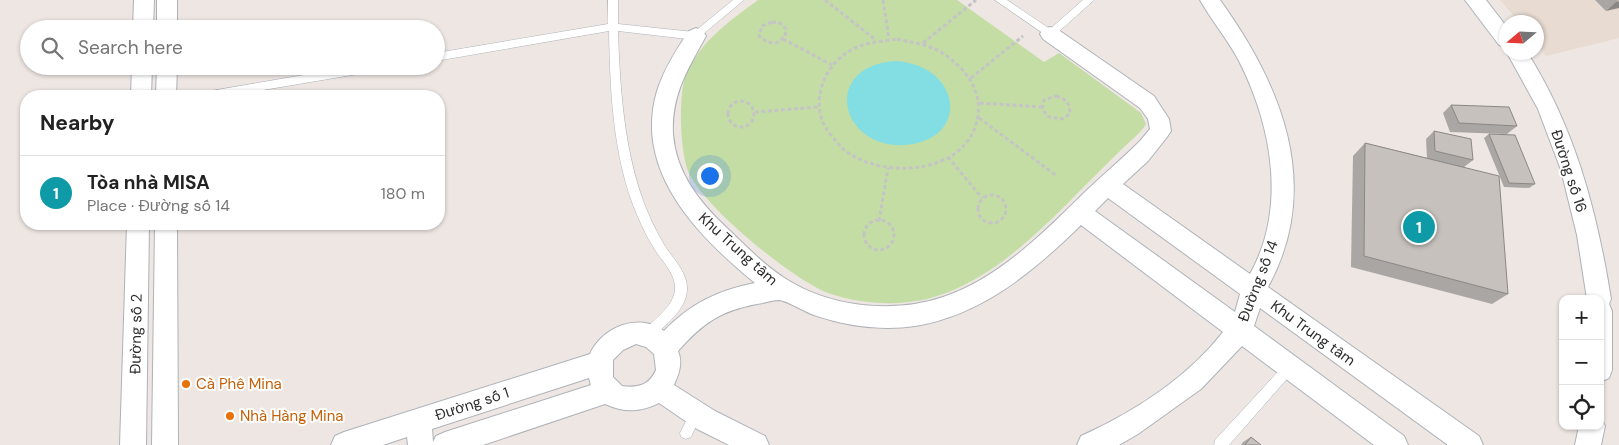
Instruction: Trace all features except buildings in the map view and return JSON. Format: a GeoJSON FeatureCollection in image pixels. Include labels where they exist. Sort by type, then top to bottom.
{"type":"FeatureCollection","features":[{"type":"Feature","properties":{"kind":"street"},"geometry":{"type":"LineString","coordinates":[[143,20],[144,0]]}},
{"type":"Feature","properties":{"kind":"street"},"geometry":{"type":"LineString","coordinates":[[167,0],[167,20]]}},
{"type":"Feature","properties":{"kind":"street","name":"Đường số 14"},"geometry":{"type":"LineString","coordinates":[[1090,445],[1123,429],[1173,396],[1216,356],[1239,330],[1253,291],[1272,254],[1278,230],[1282,182],[1279,142],[1271,107],[1257,71],[1240,42],[1210,0]]}},
{"type":"Feature","properties":{"kind":"street"},"geometry":{"type":"LineString","coordinates":[[1475,0],[1499,31]]}},
{"type":"Feature","properties":{"kind":"street","name":"Khu Trung tâm"},"geometry":{"type":"LineString","coordinates":[[696,36],[675,68],[663,116],[664,142],[671,173],[684,198],[700,218],[757,271],[783,289],[827,308],[851,313],[894,316],[940,310],[968,298],[1015,270],[1080,212],[1156,137],[1161,124],[1159,116],[1147,102],[1043,29]]}},
{"type":"Feature","properties":{"kind":"street","name":"Đường số 16"},"geometry":{"type":"LineString","coordinates":[[1521,60],[1536,87],[1565,152],[1587,232],[1598,295]]}},
{"type":"Feature","properties":{"kind":"street"},"geometry":{"type":"LineString","coordinates":[[142,75],[142,90]]}},
{"type":"Feature","properties":{"kind":"street"},"geometry":{"type":"LineString","coordinates":[[166,90],[167,75]]}},
{"type":"Feature","properties":{"kind":"street","name":"Khu Trung tâm"},"geometry":{"type":"LineString","coordinates":[[1107,185],[1470,445]]}},
{"type":"Feature","properties":{"kind":"street"},"geometry":{"type":"LineString","coordinates":[[1080,212],[1395,445]]}},
{"type":"Feature","properties":{"kind":"street","name":"Đường số 2"},"geometry":{"type":"LineString","coordinates":[[133,445],[138,230]]}},
{"type":"Feature","properties":{"kind":"street","name":"Đường số 2"},"geometry":{"type":"LineString","coordinates":[[165,445],[166,230]]}},
{"type":"Feature","properties":{"kind":"street"},"geometry":{"type":"LineString","coordinates":[[656,341],[712,306],[744,296],[783,289]]}},
{"type":"Feature","properties":{"kind":"street"},"geometry":{"type":"LineString","coordinates":[[636,333],[656,341],[668,354],[669,370],[666,380],[659,389],[644,398],[633,400],[617,397],[608,391],[600,378],[600,363],[604,352],[620,338],[636,333]]}},
{"type":"Feature","properties":{"kind":"street","name":"Đường số 1"},"geometry":{"type":"LineString","coordinates":[[344,445],[419,433],[600,363]]}},
{"type":"Feature","properties":{"kind":"street"},"geometry":{"type":"LineString","coordinates":[[659,389],[691,423],[756,445]]}},
{"type":"Feature","properties":{"kind":"street","name":"Đường số 1"},"geometry":{"type":"LineString","coordinates":[[445,445],[608,391]]}},
{"type":"Feature","properties":{"kind":"street"},"geometry":{"type":"LineString","coordinates":[[1588,445],[1591,430]]}},
{"type":"Feature","properties":{"kind":"lane"},"geometry":{"type":"LineString","coordinates":[[613,0],[613,27],[620,122],[631,178],[647,224],[658,246],[680,278],[682,288],[656,341]]}},
{"type":"Feature","properties":{"kind":"lane","name":"Khu Trung tâm"},"geometry":{"type":"LineString","coordinates":[[696,36],[739,0]]}},
{"type":"Feature","properties":{"kind":"lane","name":"Khu Trung tâm"},"geometry":{"type":"LineString","coordinates":[[1000,0],[1043,29]]}},
{"type":"Feature","properties":{"kind":"lane"},"geometry":{"type":"LineString","coordinates":[[1043,29],[1089,0]]}},
{"type":"Feature","properties":{"kind":"lane"},"geometry":{"type":"LineString","coordinates":[[445,55],[613,27],[696,36]]}},
{"type":"Feature","properties":{"kind":"lane"},"geometry":{"type":"LineString","coordinates":[[240,90],[329,75]]}},
{"type":"Feature","properties":{"kind":"lane"},"geometry":{"type":"LineString","coordinates":[[1220,445],[1290,367]]}},
{"type":"Feature","properties":{"kind":"path"},"geometry":{"type":"LineString","coordinates":[[825,0],[876,41]]}},
{"type":"Feature","properties":{"kind":"path"},"geometry":{"type":"LineString","coordinates":[[883,0],[889,39]]}},
{"type":"Feature","properties":{"kind":"path"},"geometry":{"type":"LineString","coordinates":[[923,43],[976,0]]}},
{"type":"Feature","properties":{"kind":"path"},"geometry":{"type":"LineString","coordinates":[[778,23],[786,29],[783,39],[776,42],[767,42],[760,37],[759,31],[765,24],[778,23]]}},
{"type":"Feature","properties":{"kind":"path"},"geometry":{"type":"LineString","coordinates":[[971,78],[1043,29]]}},
{"type":"Feature","properties":{"kind":"path"},"geometry":{"type":"LineString","coordinates":[[783,39],[832,65]]}},
{"type":"Feature","properties":{"kind":"path"},"geometry":{"type":"LineString","coordinates":[[889,39],[923,43],[946,53],[961,65],[971,78],[980,103],[979,118],[967,143],[935,164],[915,168],[888,168],[862,160],[836,143],[825,128],[818,107],[820,84],[832,65],[849,51],[876,41],[889,39]]}},
{"type":"Feature","properties":{"kind":"path"},"geometry":{"type":"LineString","coordinates":[[1056,96],[1067,100],[1071,110],[1068,117],[1056,119],[1046,114],[1042,107],[1044,100],[1056,96]]}},
{"type":"Feature","properties":{"kind":"path"},"geometry":{"type":"LineString","coordinates":[[737,102],[748,103],[755,112],[754,119],[744,125],[733,124],[727,118],[727,110],[737,102]]}},
{"type":"Feature","properties":{"kind":"path"},"geometry":{"type":"LineString","coordinates":[[980,103],[1042,107]]}},
{"type":"Feature","properties":{"kind":"path"},"geometry":{"type":"LineString","coordinates":[[755,112],[818,107]]}},
{"type":"Feature","properties":{"kind":"path"},"geometry":{"type":"LineString","coordinates":[[979,118],[1057,176]]}},
{"type":"Feature","properties":{"kind":"path"},"geometry":{"type":"LineString","coordinates":[[948,157],[982,198]]}},
{"type":"Feature","properties":{"kind":"path"},"geometry":{"type":"LineString","coordinates":[[879,221],[888,168]]}},
{"type":"Feature","properties":{"kind":"path"},"geometry":{"type":"LineString","coordinates":[[992,196],[1000,198],[1007,207],[1006,217],[996,222],[983,219],[976,207],[982,198],[992,196]]}},
{"type":"Feature","properties":{"kind":"path"},"geometry":{"type":"LineString","coordinates":[[879,221],[890,226],[894,234],[890,245],[881,249],[869,245],[863,238],[866,226],[871,222],[879,221]]}},
{"type":"Feature","properties":{"kind":"shaded area"},"geometry":{"type":"Polygon","coordinates":[[[1500,0],[1619,0],[1619,38],[1546,56],[1544,54],[1544,15],[1513,15],[1500,0]]]}},
{"type":"Feature","properties":{"kind":"green space"},"geometry":{"type":"Polygon","coordinates":[[[758,0],[957,0],[1044,62],[1059,53],[1141,113],[1146,124],[1067,204],[1020,248],[967,284],[927,299],[903,303],[866,302],[831,294],[795,275],[751,241],[711,203],[697,186],[685,162],[681,109],[683,84],[686,75],[699,52],[708,42],[727,24],[758,0]]]}},
{"type":"Feature","properties":{"kind":"water"},"geometry":{"type":"Polygon","coordinates":[[[895,61],[917,66],[934,75],[945,88],[950,103],[949,117],[941,130],[926,140],[905,145],[883,143],[865,134],[853,121],[848,106],[848,91],[856,77],[871,66],[895,61]]]}},
{"type":"Feature","properties":{"kind":"place","name":"Tòa nhà MISA"},"geometry":{"type":"Point","coordinates":[1419,227]}},
{"type":"Feature","properties":{"kind":"place","name":"Cà Phê Mina"},"geometry":{"type":"Point","coordinates":[186,384]}},
{"type":"Feature","properties":{"kind":"place","name":"Nhà Hàng Mina"},"geometry":{"type":"Point","coordinates":[230,416]}}]}
